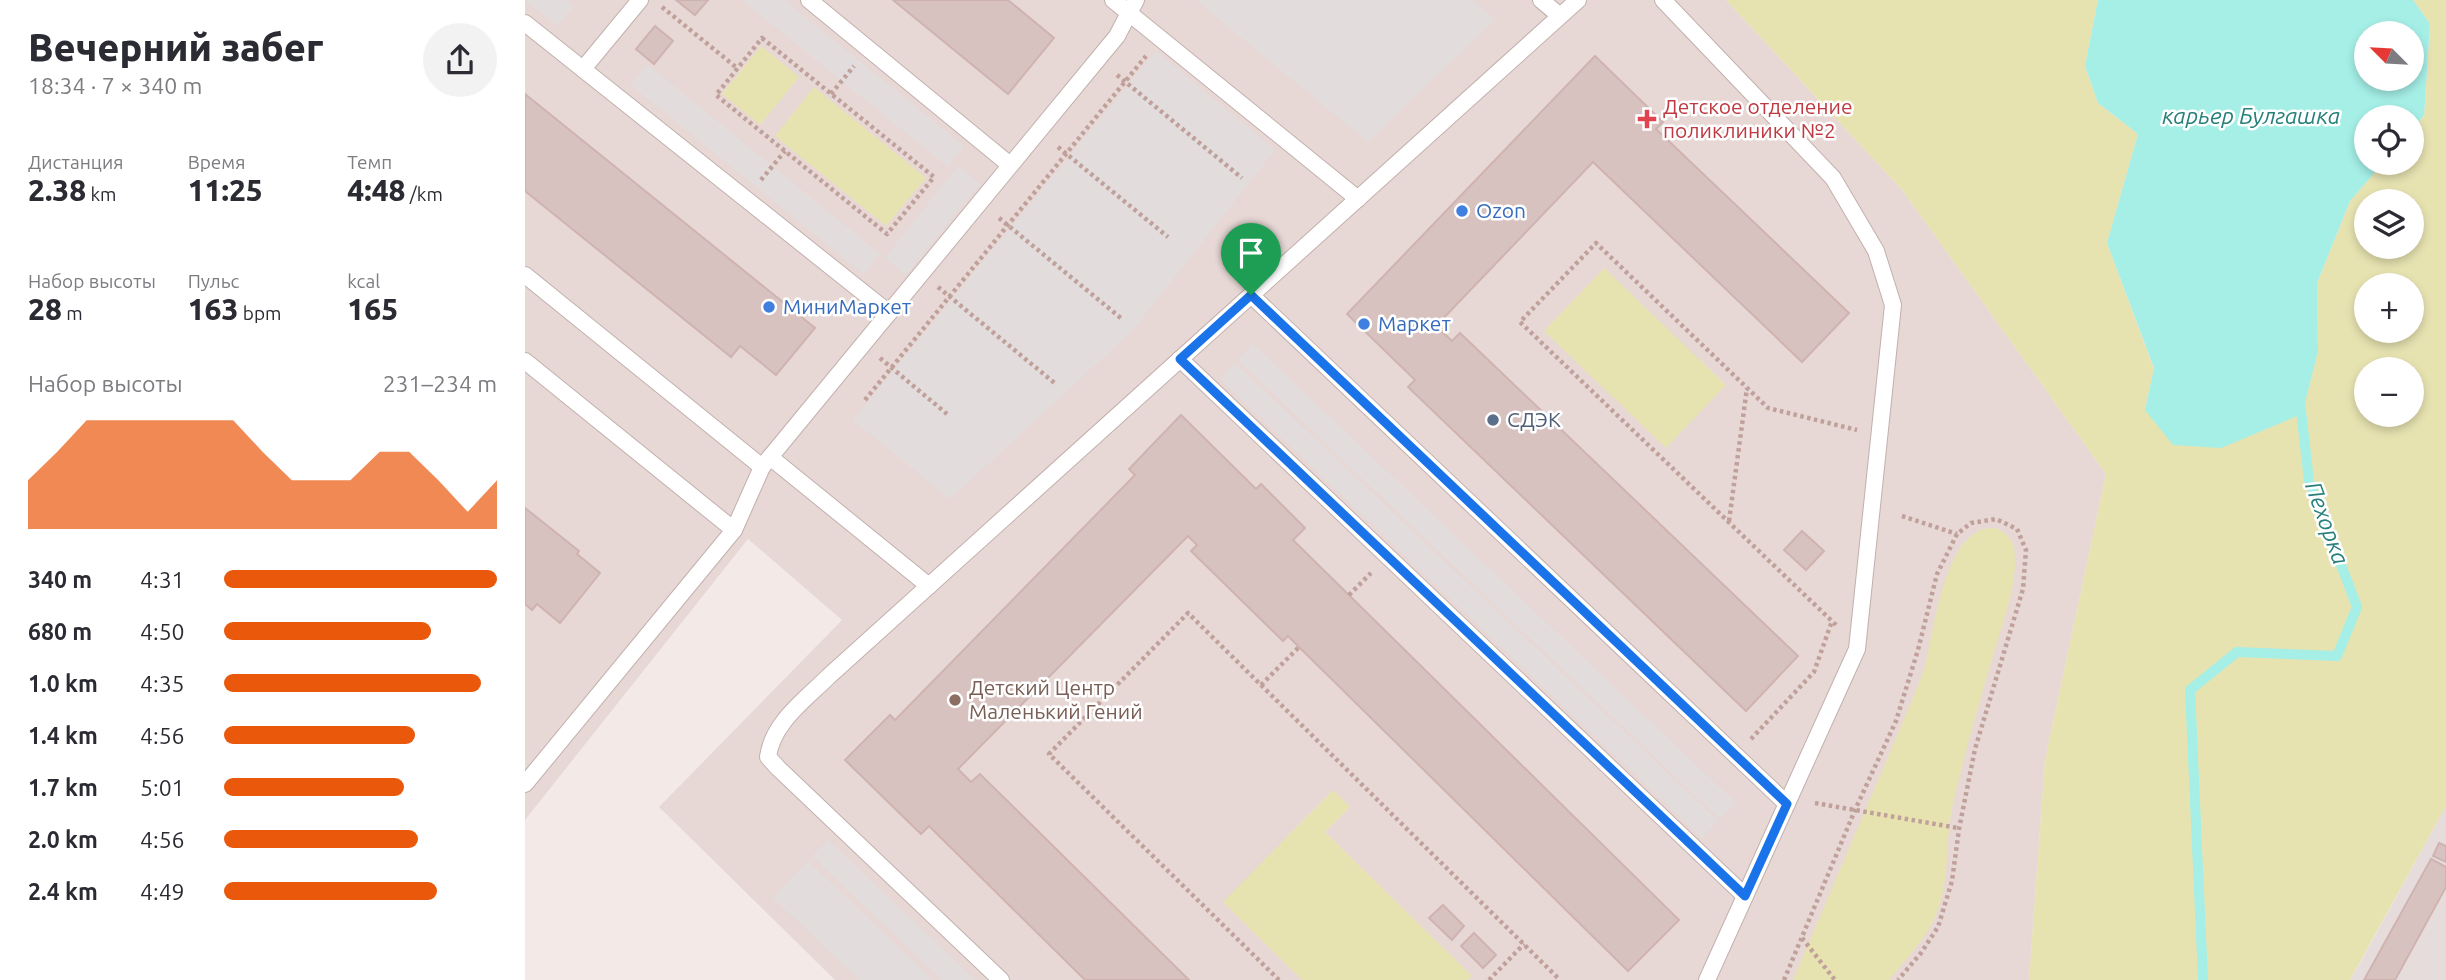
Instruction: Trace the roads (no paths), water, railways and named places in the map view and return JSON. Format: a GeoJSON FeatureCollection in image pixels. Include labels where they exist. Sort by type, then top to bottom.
{"type":"FeatureCollection","features":[{"type":"Feature","properties":{"kind":"lane"},"geometry":{"type":"LineString","coordinates":[[583,69],[640,0]]}},
{"type":"Feature","properties":{"kind":"lane"},"geometry":{"type":"LineString","coordinates":[[809,0],[1010,165]]}},
{"type":"Feature","properties":{"kind":"lane"},"geometry":{"type":"LineString","coordinates":[[1114,0],[1132,6],[1160,38],[1358,199]]}},
{"type":"Feature","properties":{"kind":"lane"},"geometry":{"type":"LineString","coordinates":[[1541,0],[1560,16]]}},
{"type":"Feature","properties":{"kind":"lane"},"geometry":{"type":"LineString","coordinates":[[1001,980],[768,757],[769,743],[779,727],[829,676],[1578,0]]}},
{"type":"Feature","properties":{"kind":"lane"},"geometry":{"type":"LineString","coordinates":[[1663,0],[1833,178],[1876,251],[1893,305],[1857,645],[1707,980]]}},
{"type":"Feature","properties":{"kind":"lane"},"geometry":{"type":"LineString","coordinates":[[525,784],[734,530],[766,462],[1117,36],[1132,6]]}},
{"type":"Feature","properties":{"kind":"lane"},"geometry":{"type":"LineString","coordinates":[[525,23],[888,313]]}},
{"type":"Feature","properties":{"kind":"lane"},"geometry":{"type":"LineString","coordinates":[[525,275],[929,586]]}},
{"type":"Feature","properties":{"kind":"lane"},"geometry":{"type":"LineString","coordinates":[[1251,295],[1787,804]]}},
{"type":"Feature","properties":{"kind":"lane"},"geometry":{"type":"LineString","coordinates":[[1180,359],[1745,896]]}},
{"type":"Feature","properties":{"kind":"lane"},"geometry":{"type":"LineString","coordinates":[[525,361],[734,530]]}},
{"type":"Feature","properties":{"kind":"water","name":"карьер Булгашка"},"geometry":{"type":"Polygon","coordinates":[[[2098,0],[2413,0],[2430,24],[2424,115],[2424,105],[2354,105],[2354,175],[2373,175],[2360,189],[2354,189],[2354,196],[2317,283],[2318,351],[2302,414],[2221,448],[2173,445],[2145,410],[2154,368],[2107,243],[2138,134],[2098,103],[2085,66],[2098,0]]]}},
{"type":"Feature","properties":{"kind":"waterway","name":"Пехорка"},"geometry":{"type":"LineString","coordinates":[[2203,980],[2190,690],[2237,652],[2337,656],[2357,607],[2309,481],[2300,402]]}},
{"type":"Feature","properties":{"kind":"place","name":"Детское отделение поликлиники №2"},"geometry":{"type":"Point","coordinates":[1647,119]}},
{"type":"Feature","properties":{"kind":"place","name":"Ozon"},"geometry":{"type":"Point","coordinates":[1462,211]}},
{"type":"Feature","properties":{"kind":"place","name":"МиниМаркет"},"geometry":{"type":"Point","coordinates":[769,307]}},
{"type":"Feature","properties":{"kind":"place","name":"Маркет"},"geometry":{"type":"Point","coordinates":[1364,324]}},
{"type":"Feature","properties":{"kind":"place","name":"СДЭК"},"geometry":{"type":"Point","coordinates":[1493,420]}},
{"type":"Feature","properties":{"kind":"place","name":"Детский Центр Маленький Гений"},"geometry":{"type":"Point","coordinates":[955,700]}}]}
